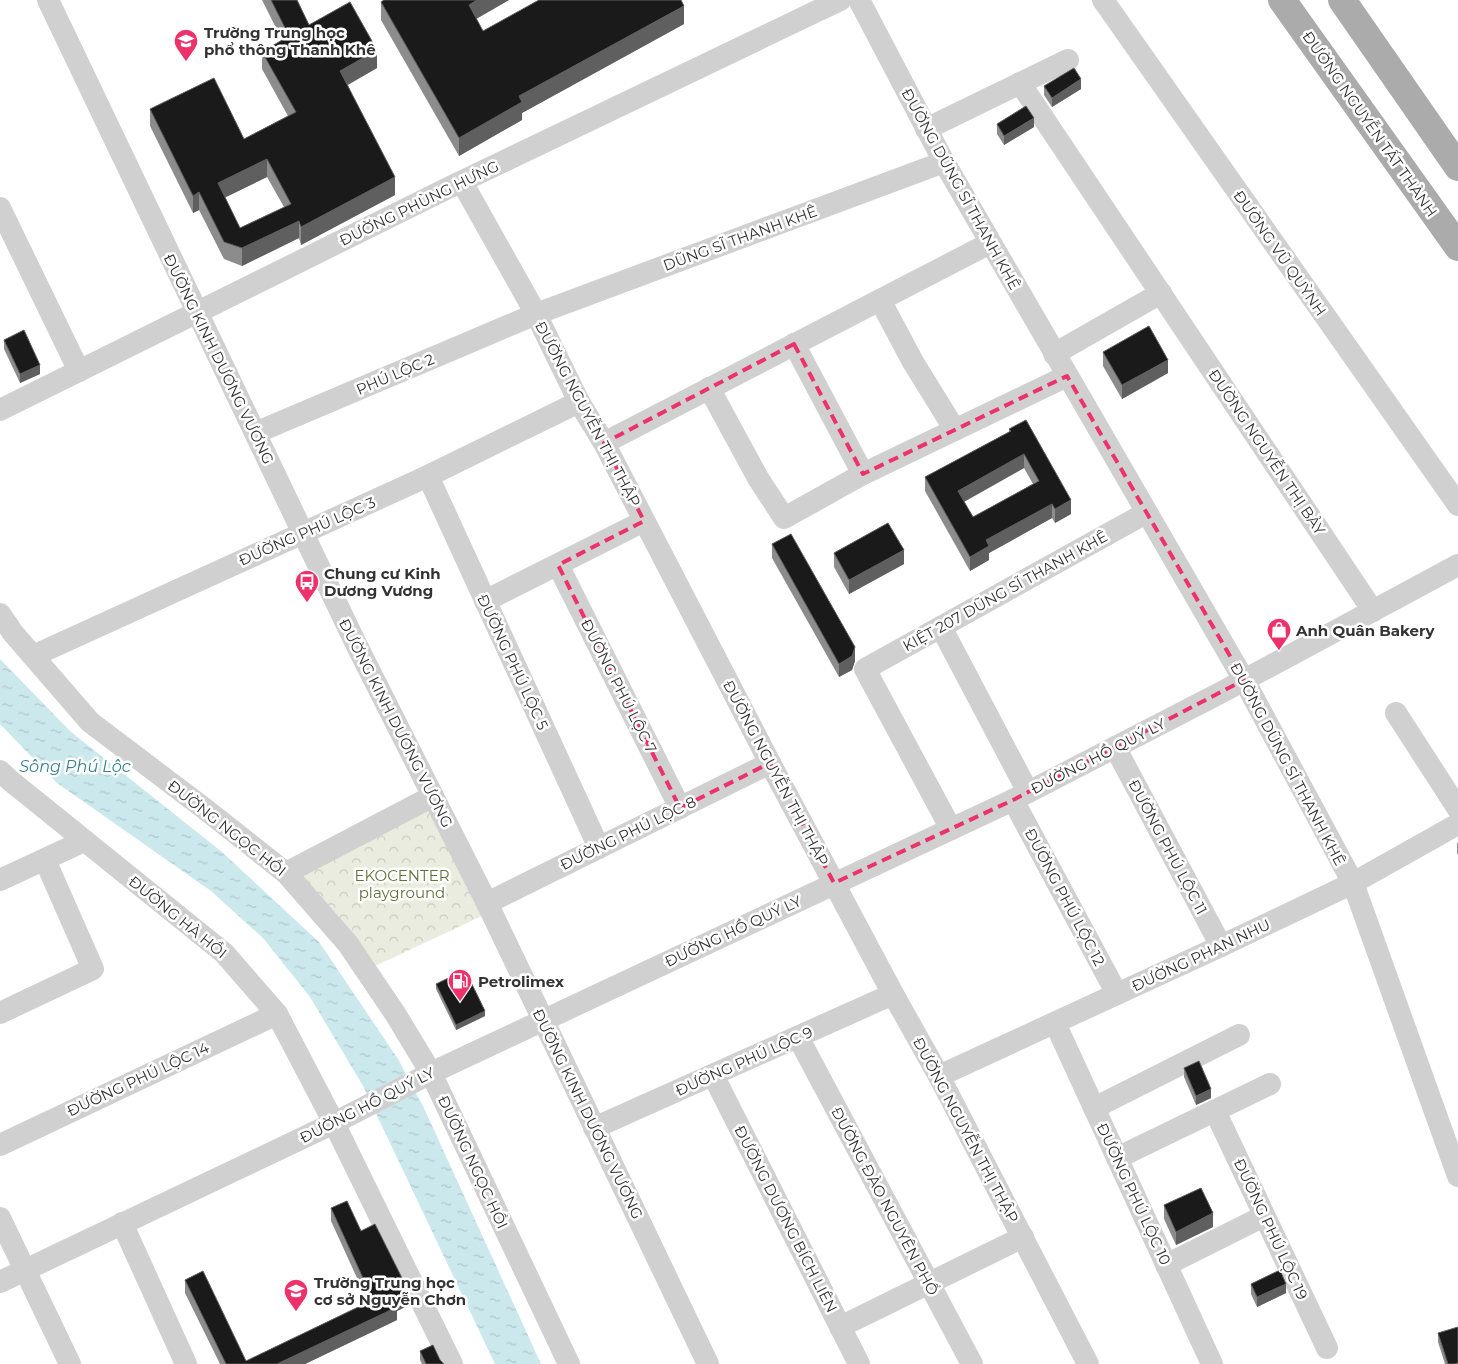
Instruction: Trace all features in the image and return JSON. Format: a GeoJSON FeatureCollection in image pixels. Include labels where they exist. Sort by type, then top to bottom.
{"type":"FeatureCollection","features":[{"type":"Feature","properties":{"kind":"main road","name":"ĐƯỜNG NGUYỄN TẤT THÀNH"},"geometry":{"type":"LineString","coordinates":[[1282,0],[1458,248]]}},
{"type":"Feature","properties":{"kind":"main road"},"geometry":{"type":"LineString","coordinates":[[1342,0],[1458,167]]}},
{"type":"Feature","properties":{"kind":"street","name":"ĐƯỜNG KINH DƯƠNG VƯƠNG"},"geometry":{"type":"LineString","coordinates":[[48,0],[356,644],[487,903],[708,1364]]}},
{"type":"Feature","properties":{"kind":"street","name":"ĐƯỜNG PHÙNG HƯNG"},"geometry":{"type":"LineString","coordinates":[[0,410],[462,182],[840,0]]}},
{"type":"Feature","properties":{"kind":"street","name":"ĐƯỜNG DŨNG SĨ THANH KHÊ"},"geometry":{"type":"LineString","coordinates":[[858,0],[944,162],[1244,680],[1353,883],[1458,1176]]}},
{"type":"Feature","properties":{"kind":"street","name":"ĐƯỜNG VŨ QUỲNH"},"geometry":{"type":"LineString","coordinates":[[1102,0],[1458,505]]}},
{"type":"Feature","properties":{"kind":"street"},"geometry":{"type":"LineString","coordinates":[[926,129],[1068,60]]}},
{"type":"Feature","properties":{"kind":"street","name":"ĐƯỜNG NGUYỄN THỊ BẢY"},"geometry":{"type":"LineString","coordinates":[[1020,83],[1373,611]]}},
{"type":"Feature","properties":{"kind":"street","name":"DŨNG SĨ THANH KHÊ"},"geometry":{"type":"LineString","coordinates":[[536,314],[944,162]]}},
{"type":"Feature","properties":{"kind":"street","name":"ĐƯỜNG NGUYỄN THỊ THẬP"},"geometry":{"type":"LineString","coordinates":[[462,182],[536,314],[579,402],[604,443],[770,763],[893,994],[940,1076],[1088,1364]]}},
{"type":"Feature","properties":{"kind":"street"},"geometry":{"type":"LineString","coordinates":[[0,208],[79,371]]}},
{"type":"Feature","properties":{"kind":"street"},"geometry":{"type":"LineString","coordinates":[[604,443],[990,243]]}},
{"type":"Feature","properties":{"kind":"street"},"geometry":{"type":"LineString","coordinates":[[1054,354],[1161,294]]}},
{"type":"Feature","properties":{"kind":"street"},"geometry":{"type":"LineString","coordinates":[[880,300],[912,362],[955,430]]}},
{"type":"Feature","properties":{"kind":"street","name":"PHÚ LỘC 2"},"geometry":{"type":"LineString","coordinates":[[255,433],[536,314]]}},
{"type":"Feature","properties":{"kind":"street"},"geometry":{"type":"LineString","coordinates":[[794,344],[863,474]]}},
{"type":"Feature","properties":{"kind":"street"},"geometry":{"type":"LineString","coordinates":[[709,388],[758,478],[784,518],[863,474],[1067,376]]}},
{"type":"Feature","properties":{"kind":"street","name":"ĐƯỜNG PHÚ LỘC 3"},"geometry":{"type":"LineString","coordinates":[[33,656],[428,476],[579,402]]}},
{"type":"Feature","properties":{"kind":"street","name":"ĐƯỜNG PHÚ LỘC 5"},"geometry":{"type":"LineString","coordinates":[[428,476],[599,848]]}},
{"type":"Feature","properties":{"kind":"street","name":"KIỆT 207 DŨNG SĨ THANH KHÊ"},"geometry":{"type":"LineString","coordinates":[[951,829],[864,669],[1146,513]]}},
{"type":"Feature","properties":{"kind":"street"},"geometry":{"type":"LineString","coordinates":[[485,601],[644,521]]}},
{"type":"Feature","properties":{"kind":"street","name":"ĐƯỜNG PHÚ LỘC 7"},"geometry":{"type":"LineString","coordinates":[[558,565],[680,808]]}},
{"type":"Feature","properties":{"kind":"street","name":"ĐƯỜNG HỒ QUÝ LY"},"geometry":{"type":"LineString","coordinates":[[0,1282],[334,1124],[424,1076],[1021,796],[1244,680],[1458,565]]}},
{"type":"Feature","properties":{"kind":"street","name":"ĐƯỜNG NGỌC HỒI"},"geometry":{"type":"LineString","coordinates":[[0,614],[13,633],[90,722],[286,873],[353,951],[396,1015],[424,1076],[568,1364]]}},
{"type":"Feature","properties":{"kind":"street","name":"ĐƯỜNG PHÚ LỘC 12"},"geometry":{"type":"LineString","coordinates":[[941,627],[1117,994]]}},
{"type":"Feature","properties":{"kind":"street"},"geometry":{"type":"LineString","coordinates":[[1396,713],[1458,809]]}},
{"type":"Feature","properties":{"kind":"street","name":"ĐƯỜNG PHÚ LỘC 11"},"geometry":{"type":"LineString","coordinates":[[1115,747],[1220,946]]}},
{"type":"Feature","properties":{"kind":"street","name":"ĐƯỜNG PHÚ LỘC 8"},"geometry":{"type":"LineString","coordinates":[[487,903],[770,763]]}},
{"type":"Feature","properties":{"kind":"street","name":"ĐƯỜNG HÀ HỒI"},"geometry":{"type":"LineString","coordinates":[[4,780],[84,840],[224,953],[277,1014],[334,1124],[452,1364]]}},
{"type":"Feature","properties":{"kind":"street"},"geometry":{"type":"LineString","coordinates":[[286,873],[433,796]]}},
{"type":"Feature","properties":{"kind":"street","name":"ĐƯỜNG PHAN NHU"},"geometry":{"type":"LineString","coordinates":[[940,1076],[1353,883],[1458,824]]}},
{"type":"Feature","properties":{"kind":"street"},"geometry":{"type":"LineString","coordinates":[[0,880],[84,840]]}},
{"type":"Feature","properties":{"kind":"street"},"geometry":{"type":"LineString","coordinates":[[0,1013],[93,969],[45,860]]}},
{"type":"Feature","properties":{"kind":"street","name":"ĐƯỜNG PHÚ LỘC 9"},"geometry":{"type":"LineString","coordinates":[[594,1128],[893,994]]}},
{"type":"Feature","properties":{"kind":"street","name":"ĐƯỜNG PHÚ LỘC 14"},"geometry":{"type":"LineString","coordinates":[[0,1145],[277,1014]]}},
{"type":"Feature","properties":{"kind":"street","name":"ĐƯỜNG PHÚ LỘC 10"},"geometry":{"type":"LineString","coordinates":[[1056,1023],[1212,1364]]}},
{"type":"Feature","properties":{"kind":"street"},"geometry":{"type":"LineString","coordinates":[[1094,1108],[1238,1035]]}},
{"type":"Feature","properties":{"kind":"street","name":"ĐƯỜNG ĐÀO NGUYÊN PHỔ"},"geometry":{"type":"LineString","coordinates":[[798,1037],[972,1364]]}},
{"type":"Feature","properties":{"kind":"street","name":"ĐƯỜNG DƯƠNG BÍCH LIÊN"},"geometry":{"type":"LineString","coordinates":[[713,1075],[858,1364]]}},
{"type":"Feature","properties":{"kind":"street"},"geometry":{"type":"LineString","coordinates":[[1117,1158],[1270,1084]]}},
{"type":"Feature","properties":{"kind":"street","name":"ĐƯỜNG PHÚ LỘC 19"},"geometry":{"type":"LineString","coordinates":[[1215,1111],[1327,1348]]}},
{"type":"Feature","properties":{"kind":"street"},"geometry":{"type":"LineString","coordinates":[[1166,1265],[1264,1216]]}},
{"type":"Feature","properties":{"kind":"street"},"geometry":{"type":"LineString","coordinates":[[0,1218],[70,1364]]}},
{"type":"Feature","properties":{"kind":"street"},"geometry":{"type":"LineString","coordinates":[[122,1223],[186,1364]]}},
{"type":"Feature","properties":{"kind":"street"},"geometry":{"type":"LineString","coordinates":[[840,1327],[1022,1237]]}},
{"type":"Feature","properties":{"kind":"highlighted area"},"geometry":{"type":"Polygon","coordinates":[[[794,344],[863,474],[1067,376],[1244,680],[1013,800],[834,883],[770,763],[680,808],[558,565],[644,521],[604,443],[794,344]]]}},
{"type":"Feature","properties":{"kind":"green space","name":"EKOCENTER playground"},"geometry":{"type":"Polygon","coordinates":[[[433,796],[484,915],[373,967],[286,873],[433,796]]]}},
{"type":"Feature","properties":{"kind":"water","name":"Sông Phú Lộc"},"geometry":{"type":"Polygon","coordinates":[[[0,659],[71,732],[222,852],[319,942],[398,1059],[423,1106],[541,1364],[495,1364],[363,1086],[310,997],[263,938],[211,891],[57,783],[0,724],[0,659]]]}},
{"type":"Feature","properties":{"kind":"building"},"geometry":{"type":"Polygon","coordinates":[[[271,0],[297,0],[309,25],[350,2],[377,50],[340,71],[395,177],[301,227],[299,221],[242,248],[224,242],[199,192],[193,196],[150,109],[214,78],[244,139],[296,112],[262,52],[289,36],[271,0]],[[267,159],[218,183],[240,228],[291,204],[267,159]]]}},
{"type":"Feature","properties":{"kind":"building"},"geometry":{"type":"Polygon","coordinates":[[[384,0],[477,0],[469,5],[483,31],[539,0],[681,0],[684,6],[519,96],[522,102],[459,138],[381,2],[384,0]]]}},
{"type":"Feature","properties":{"kind":"building"},"geometry":{"type":"Polygon","coordinates":[[[1074,68],[1081,79],[1052,98],[1044,86],[1074,68]]]}},
{"type":"Feature","properties":{"kind":"building"},"geometry":{"type":"Polygon","coordinates":[[[1026,106],[1034,118],[1004,136],[997,124],[1026,106]]]}},
{"type":"Feature","properties":{"kind":"building"},"geometry":{"type":"Polygon","coordinates":[[[1149,326],[1168,360],[1122,385],[1103,352],[1149,326]]]}},
{"type":"Feature","properties":{"kind":"building"},"geometry":{"type":"Polygon","coordinates":[[[24,330],[40,365],[20,374],[4,340],[24,330]]]}},
{"type":"Feature","properties":{"kind":"building"},"geometry":{"type":"Polygon","coordinates":[[[1026,420],[1071,500],[1055,509],[1052,504],[986,540],[989,546],[970,557],[925,477],[1011,431],[1009,429],[1026,420]],[[1024,454],[958,491],[973,517],[1039,481],[1024,454]]]}},
{"type":"Feature","properties":{"kind":"building"},"geometry":{"type":"Polygon","coordinates":[[[888,523],[904,550],[849,580],[834,553],[888,523]]]}},
{"type":"Feature","properties":{"kind":"building"},"geometry":{"type":"Polygon","coordinates":[[[791,534],[855,647],[852,656],[839,664],[772,544],[791,534]]]}},
{"type":"Feature","properties":{"kind":"building","name":"Petrolimex"},"geometry":{"type":"Polygon","coordinates":[[[465,970],[485,1011],[456,1025],[436,984],[465,970]]]}},
{"type":"Feature","properties":{"kind":"building"},"geometry":{"type":"Polygon","coordinates":[[[1199,1061],[1211,1089],[1196,1096],[1184,1068],[1199,1061]]]}},
{"type":"Feature","properties":{"kind":"building"},"geometry":{"type":"Polygon","coordinates":[[[1201,1188],[1213,1213],[1176,1232],[1164,1205],[1201,1188]]]}},
{"type":"Feature","properties":{"kind":"building"},"geometry":{"type":"Polygon","coordinates":[[[347,1201],[361,1231],[375,1224],[409,1292],[394,1299],[397,1307],[277,1364],[226,1364],[185,1280],[203,1271],[246,1361],[373,1300],[331,1208],[347,1201]]]}},
{"type":"Feature","properties":{"kind":"building"},"geometry":{"type":"Polygon","coordinates":[[[1280,1270],[1286,1284],[1257,1297],[1251,1284],[1280,1270]]]}},
{"type":"Feature","properties":{"kind":"building"},"geometry":{"type":"Polygon","coordinates":[[[1458,1327],[1458,1363],[1448,1364],[1438,1333],[1458,1327]]]}},
{"type":"Feature","properties":{"kind":"building"},"geometry":{"type":"Polygon","coordinates":[[[433,1345],[444,1364],[426,1364],[420,1351],[433,1345]]]}},
{"type":"Feature","properties":{"kind":"place","name":"Trường Trung học phổ thông Thanh Khê"},"geometry":{"type":"Point","coordinates":[186,62]}},
{"type":"Feature","properties":{"kind":"place","name":"Chung cư Kinh Dương Vương"},"geometry":{"type":"Point","coordinates":[307,603]}},
{"type":"Feature","properties":{"kind":"place","name":"Anh Quân Bakery"},"geometry":{"type":"Point","coordinates":[1279,651]}},
{"type":"Feature","properties":{"kind":"place","name":"Petrolimex"},"geometry":{"type":"Point","coordinates":[460,1002]}},
{"type":"Feature","properties":{"kind":"place","name":"Trường Trung học cơ sở Nguyễn Chơn"},"geometry":{"type":"Point","coordinates":[296,1312]}}]}
